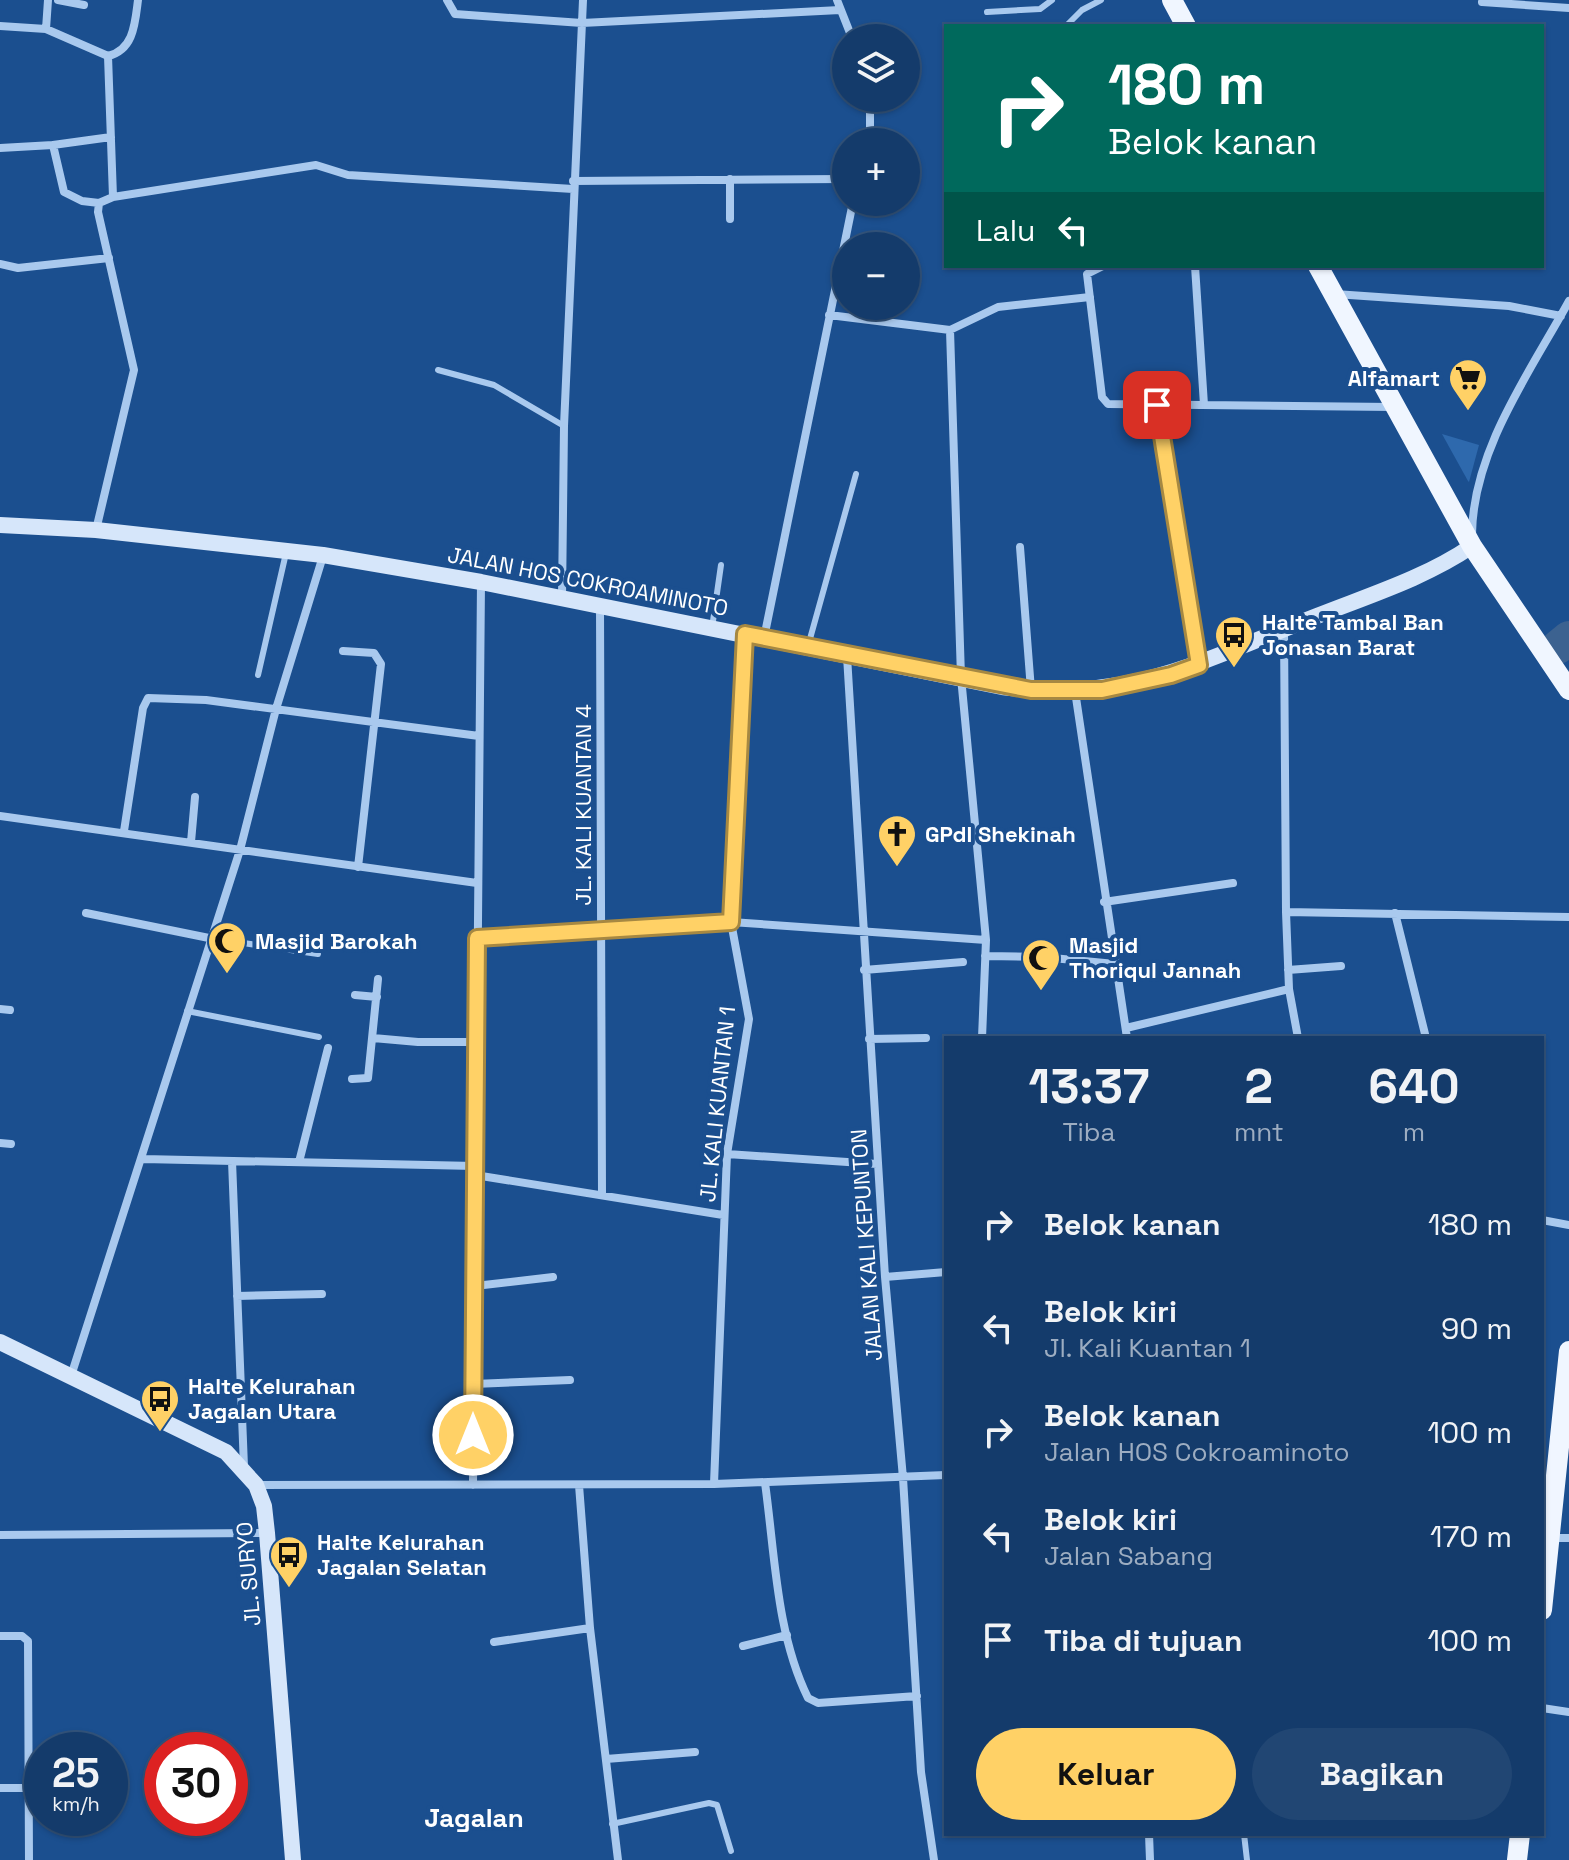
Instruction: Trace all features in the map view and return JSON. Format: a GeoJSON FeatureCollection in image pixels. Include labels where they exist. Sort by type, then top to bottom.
{"type":"FeatureCollection","features":[{"type":"Feature","properties":{"kind":"main road"},"geometry":{"type":"LineString","coordinates":[[1172,0],[1185,24]]}},
{"type":"Feature","properties":{"kind":"main road"},"geometry":{"type":"LineString","coordinates":[[1319,268],[1472,546],[1569,690]]}},
{"type":"Feature","properties":{"kind":"main road","name":"JALAN HOS COKROAMINOTO"},"geometry":{"type":"LineString","coordinates":[[0,525],[96,530],[323,555],[481,582],[1031,690],[1075,691],[1134,684],[1199,665],[1284,628],[1432,571],[1472,546]]}},
{"type":"Feature","properties":{"kind":"main road","name":"JL. SURYO"},"geometry":{"type":"LineString","coordinates":[[0,1342],[226,1452],[244,1467],[256,1485],[264,1506],[267,1533],[293,1860]]}},
{"type":"Feature","properties":{"kind":"main road"},"geometry":{"type":"LineString","coordinates":[[1545,1563],[1560,1538],[1555,1445],[1569,1351]]}},
{"type":"Feature","properties":{"kind":"main road"},"geometry":{"type":"LineString","coordinates":[[1517,1860],[1520,1836]]}},
{"type":"Feature","properties":{"kind":"street"},"geometry":{"type":"LineString","coordinates":[[46,29],[48,0]]}},
{"type":"Feature","properties":{"kind":"street"},"geometry":{"type":"LineString","coordinates":[[58,0],[84,5]]}},
{"type":"Feature","properties":{"kind":"street"},"geometry":{"type":"LineString","coordinates":[[0,26],[46,29],[108,56],[123,51],[130,40],[138,0]]}},
{"type":"Feature","properties":{"kind":"street"},"geometry":{"type":"LineString","coordinates":[[447,0],[450,11],[455,14],[582,23],[840,10]]}},
{"type":"Feature","properties":{"kind":"street"},"geometry":{"type":"LineString","coordinates":[[562,600],[564,426],[583,0]]}},
{"type":"Feature","properties":{"kind":"street"},"geometry":{"type":"LineString","coordinates":[[837,0],[846,24]]}},
{"type":"Feature","properties":{"kind":"street"},"geometry":{"type":"LineString","coordinates":[[1482,2],[1569,8]]}},
{"type":"Feature","properties":{"kind":"street"},"geometry":{"type":"LineString","coordinates":[[108,56],[113,197]]}},
{"type":"Feature","properties":{"kind":"street"},"geometry":{"type":"LineString","coordinates":[[0,148],[111,137]]}},
{"type":"Feature","properties":{"kind":"street"},"geometry":{"type":"LineString","coordinates":[[53,145],[64,192],[82,201],[99,203],[113,197],[316,165],[348,175],[573,185],[832,179]]}},
{"type":"Feature","properties":{"kind":"street"},"geometry":{"type":"LineString","coordinates":[[730,179],[730,219]]}},
{"type":"Feature","properties":{"kind":"street"},"geometry":{"type":"LineString","coordinates":[[96,530],[134,370],[98,212],[99,203]]}},
{"type":"Feature","properties":{"kind":"street"},"geometry":{"type":"LineString","coordinates":[[764,638],[850,216]]}},
{"type":"Feature","properties":{"kind":"street"},"geometry":{"type":"LineString","coordinates":[[0,264],[18,268],[109,258]]}},
{"type":"Feature","properties":{"kind":"street"},"geometry":{"type":"LineString","coordinates":[[1099,268],[1087,274],[1104,403],[1394,407]]}},
{"type":"Feature","properties":{"kind":"street"},"geometry":{"type":"LineString","coordinates":[[1195,268],[1204,405]]}},
{"type":"Feature","properties":{"kind":"street"},"geometry":{"type":"LineString","coordinates":[[1333,294],[1509,306],[1561,316]]}},
{"type":"Feature","properties":{"kind":"street"},"geometry":{"type":"LineString","coordinates":[[829,315],[950,330],[998,307],[1090,297]]}},
{"type":"Feature","properties":{"kind":"street"},"geometry":{"type":"LineString","coordinates":[[1472,546],[1473,509],[1488,456],[1569,301]]}},
{"type":"Feature","properties":{"kind":"street"},"geometry":{"type":"LineString","coordinates":[[950,330],[961,677],[986,940],[982,1036]]}},
{"type":"Feature","properties":{"kind":"street"},"geometry":{"type":"LineString","coordinates":[[1157,405],[1199,665]]}},
{"type":"Feature","properties":{"kind":"street"},"geometry":{"type":"LineString","coordinates":[[1020,547],[1031,690]]}},
{"type":"Feature","properties":{"kind":"street"},"geometry":{"type":"LineString","coordinates":[[70,1376],[143,1159],[209,938],[240,850],[276,709],[323,555]]}},
{"type":"Feature","properties":{"kind":"street"},"geometry":{"type":"LineString","coordinates":[[473,1485],[481,582]]}},
{"type":"Feature","properties":{"kind":"street","name":"JL. KALI KUANTAN 4"},"geometry":{"type":"LineString","coordinates":[[600,607],[602,1195]]}},
{"type":"Feature","properties":{"kind":"street"},"geometry":{"type":"LineString","coordinates":[[1284,628],[1286,912],[1289,989],[1298,1036]]}},
{"type":"Feature","properties":{"kind":"street","name":"JL. KALI KUANTAN 1"},"geometry":{"type":"LineString","coordinates":[[714,1484],[727,1154],[749,1019],[731,922],[745,634]]}},
{"type":"Feature","properties":{"kind":"street"},"geometry":{"type":"LineString","coordinates":[[343,651],[374,653],[380,657],[358,867]]}},
{"type":"Feature","properties":{"kind":"street","name":"JALAN KALI KEPUNTON"},"geometry":{"type":"LineString","coordinates":[[847,654],[861,931],[885,1277],[903,1478],[917,1696],[934,1860]]}},
{"type":"Feature","properties":{"kind":"street"},"geometry":{"type":"LineString","coordinates":[[1075,691],[1104,902],[1127,1033],[1289,989]]}},
{"type":"Feature","properties":{"kind":"street"},"geometry":{"type":"LineString","coordinates":[[124,831],[143,708],[148,698],[276,709],[479,736]]}},
{"type":"Feature","properties":{"kind":"street"},"geometry":{"type":"LineString","coordinates":[[191,842],[195,797]]}},
{"type":"Feature","properties":{"kind":"street"},"geometry":{"type":"LineString","coordinates":[[0,816],[477,883]]}},
{"type":"Feature","properties":{"kind":"street"},"geometry":{"type":"LineString","coordinates":[[1104,902],[1233,883]]}},
{"type":"Feature","properties":{"kind":"street"},"geometry":{"type":"LineString","coordinates":[[1286,912],[1569,917]]}},
{"type":"Feature","properties":{"kind":"street"},"geometry":{"type":"LineString","coordinates":[[86,913],[209,938]]}},
{"type":"Feature","properties":{"kind":"street"},"geometry":{"type":"LineString","coordinates":[[1395,913],[1426,1036]]}},
{"type":"Feature","properties":{"kind":"street"},"geometry":{"type":"LineString","coordinates":[[477,938],[731,922],[986,940]]}},
{"type":"Feature","properties":{"kind":"street"},"geometry":{"type":"LineString","coordinates":[[985,956],[1115,964]]}},
{"type":"Feature","properties":{"kind":"street"},"geometry":{"type":"LineString","coordinates":[[864,970],[963,962]]}},
{"type":"Feature","properties":{"kind":"street"},"geometry":{"type":"LineString","coordinates":[[1288,970],[1341,966]]}},
{"type":"Feature","properties":{"kind":"street"},"geometry":{"type":"LineString","coordinates":[[352,1079],[368,1078],[378,979]]}},
{"type":"Feature","properties":{"kind":"street"},"geometry":{"type":"LineString","coordinates":[[355,995],[377,997]]}},
{"type":"Feature","properties":{"kind":"street"},"geometry":{"type":"LineString","coordinates":[[373,1038],[476,1042]]}},
{"type":"Feature","properties":{"kind":"street"},"geometry":{"type":"LineString","coordinates":[[869,1039],[926,1038]]}},
{"type":"Feature","properties":{"kind":"street"},"geometry":{"type":"LineString","coordinates":[[299,1162],[328,1048]]}},
{"type":"Feature","properties":{"kind":"street"},"geometry":{"type":"LineString","coordinates":[[0,1143],[11,1144]]}},
{"type":"Feature","properties":{"kind":"street"},"geometry":{"type":"LineString","coordinates":[[727,1154],[877,1164]]}},
{"type":"Feature","properties":{"kind":"street"},"geometry":{"type":"LineString","coordinates":[[143,1159],[475,1170],[723,1215]]}},
{"type":"Feature","properties":{"kind":"street"},"geometry":{"type":"LineString","coordinates":[[232,1161],[244,1467]]}},
{"type":"Feature","properties":{"kind":"street"},"geometry":{"type":"LineString","coordinates":[[1546,1221],[1569,1225]]}},
{"type":"Feature","properties":{"kind":"street"},"geometry":{"type":"LineString","coordinates":[[885,1277],[944,1272]]}},
{"type":"Feature","properties":{"kind":"street"},"geometry":{"type":"LineString","coordinates":[[475,1286],[553,1277]]}},
{"type":"Feature","properties":{"kind":"street"},"geometry":{"type":"LineString","coordinates":[[237,1296],[322,1294]]}},
{"type":"Feature","properties":{"kind":"street"},"geometry":{"type":"LineString","coordinates":[[474,1384],[570,1380]]}},
{"type":"Feature","properties":{"kind":"street"},"geometry":{"type":"LineString","coordinates":[[256,1485],[714,1484],[944,1475]]}},
{"type":"Feature","properties":{"kind":"street"},"geometry":{"type":"LineString","coordinates":[[765,1483],[787,1635],[797,1676],[812,1703],[917,1696]]}},
{"type":"Feature","properties":{"kind":"street"},"geometry":{"type":"LineString","coordinates":[[579,1485],[590,1628],[618,1860]]}},
{"type":"Feature","properties":{"kind":"street"},"geometry":{"type":"LineString","coordinates":[[0,1535],[267,1533]]}},
{"type":"Feature","properties":{"kind":"street"},"geometry":{"type":"LineString","coordinates":[[494,1642],[590,1628]]}},
{"type":"Feature","properties":{"kind":"street"},"geometry":{"type":"LineString","coordinates":[[743,1646],[787,1635]]}},
{"type":"Feature","properties":{"kind":"street"},"geometry":{"type":"LineString","coordinates":[[0,1636],[22,1636],[28,1641],[30,1732]]}},
{"type":"Feature","properties":{"kind":"street"},"geometry":{"type":"LineString","coordinates":[[1544,1708],[1569,1712]]}},
{"type":"Feature","properties":{"kind":"street"},"geometry":{"type":"LineString","coordinates":[[606,1759],[695,1752]]}},
{"type":"Feature","properties":{"kind":"street"},"geometry":{"type":"LineString","coordinates":[[0,1788],[24,1788]]}},
{"type":"Feature","properties":{"kind":"street"},"geometry":{"type":"LineString","coordinates":[[29,1860],[30,1836]]}},
{"type":"Feature","properties":{"kind":"street"},"geometry":{"type":"LineString","coordinates":[[1149,1836],[1150,1860]]}},
{"type":"Feature","properties":{"kind":"lane"},"geometry":{"type":"LineString","coordinates":[[987,12],[1040,9],[1052,0]]}},
{"type":"Feature","properties":{"kind":"lane"},"geometry":{"type":"LineString","coordinates":[[1068,24],[1082,10],[1101,0]]}},
{"type":"Feature","properties":{"kind":"lane"},"geometry":{"type":"LineString","coordinates":[[438,370],[494,385],[564,426]]}},
{"type":"Feature","properties":{"kind":"lane"},"geometry":{"type":"LineString","coordinates":[[808,646],[856,474]]}},
{"type":"Feature","properties":{"kind":"lane"},"geometry":{"type":"LineString","coordinates":[[258,675],[286,550]]}},
{"type":"Feature","properties":{"kind":"lane"},"geometry":{"type":"LineString","coordinates":[[712,628],[721,565]]}},
{"type":"Feature","properties":{"kind":"lane"},"geometry":{"type":"LineString","coordinates":[[209,938],[318,954]]}},
{"type":"Feature","properties":{"kind":"lane"},"geometry":{"type":"LineString","coordinates":[[187,1011],[319,1037]]}},
{"type":"Feature","properties":{"kind":"lane"},"geometry":{"type":"LineString","coordinates":[[612,1824],[709,1803],[717,1805],[731,1851]]}},
{"type":"Feature","properties":{"kind":"lane"},"geometry":{"type":"LineString","coordinates":[[1244,1836],[1247,1860]]}},
{"type":"Feature","properties":{"kind":"shaded area"},"geometry":{"type":"Polygon","coordinates":[[[1442,434],[1479,445],[1469,482],[1468,481],[1442,434]]]}},
{"type":"Feature","properties":{"kind":"waterway"},"geometry":{"type":"LineString","coordinates":[[1558,647],[1569,638]]}},
{"type":"Feature","properties":{"kind":"place","name":"Alfamart"},"geometry":{"type":"Point","coordinates":[1468,412]}},
{"type":"Feature","properties":{"kind":"place","name":"Halte Tambal Ban Jonasan Barat"},"geometry":{"type":"Point","coordinates":[1234,669]}},
{"type":"Feature","properties":{"kind":"place","name":"GPdI Shekinah"},"geometry":{"type":"Point","coordinates":[897,868]}},
{"type":"Feature","properties":{"kind":"place","name":"Masjid Barokah"},"geometry":{"type":"Point","coordinates":[227,975]}},
{"type":"Feature","properties":{"kind":"place","name":"Masjid Thoriqul Jannah"},"geometry":{"type":"Point","coordinates":[1041,992]}},
{"type":"Feature","properties":{"kind":"place","name":"Halte Kelurahan Jagalan Utara"},"geometry":{"type":"Point","coordinates":[160,1433]}},
{"type":"Feature","properties":{"kind":"place","name":"Halte Kelurahan Jagalan Selatan"},"geometry":{"type":"Point","coordinates":[289,1589]}},
{"type":"Feature","properties":{"kind":"district","name":"Jagalan"},"geometry":{"type":"Point","coordinates":[474,1818]}},
{"type":"Feature","properties":{"kind":"route"},"geometry":{"type":"LineString","coordinates":[[473,1435],[477,938],[731,922],[745,634],[1002,687],[1031,690],[1102,690],[1171,675],[1199,665],[1157,405]]}}]}
